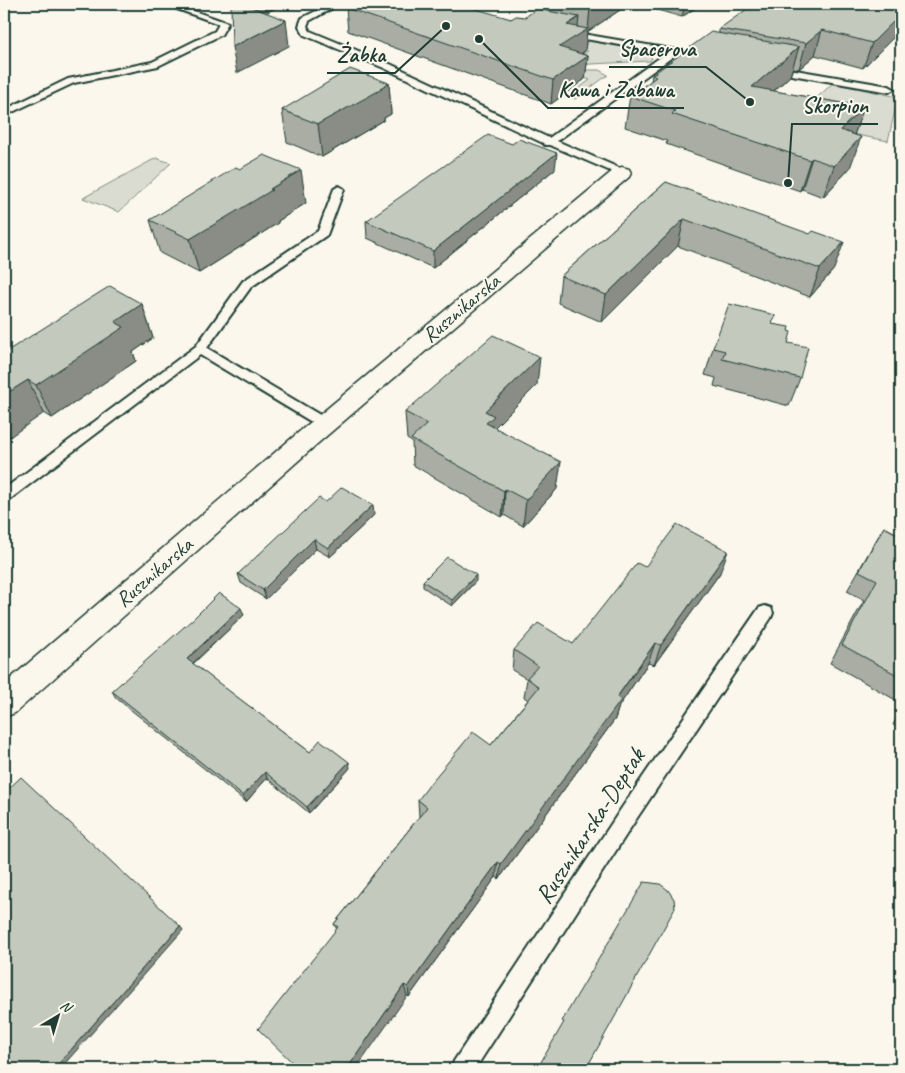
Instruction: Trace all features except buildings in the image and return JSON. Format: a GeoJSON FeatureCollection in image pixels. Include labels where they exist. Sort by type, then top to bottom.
{"type":"FeatureCollection","features":[{"type":"Feature","properties":{"kind":"street","name":"Rusznikarska"},"geometry":{"type":"LineString","coordinates":[[4,703],[325,424],[622,173]]}},
{"type":"Feature","properties":{"kind":"lane"},"geometry":{"type":"LineString","coordinates":[[4,113],[71,81],[155,64],[218,33],[224,23],[167,4]]}},
{"type":"Feature","properties":{"kind":"lane","name":"Rusznikarska"},"geometry":{"type":"LineString","coordinates":[[336,4],[305,20],[303,26],[307,33],[369,57],[548,142],[622,173]]}},
{"type":"Feature","properties":{"kind":"lane"},"geometry":{"type":"LineString","coordinates":[[561,32],[708,58]]}},
{"type":"Feature","properties":{"kind":"lane"},"geometry":{"type":"LineString","coordinates":[[548,142],[673,52]]}},
{"type":"Feature","properties":{"kind":"lane"},"geometry":{"type":"LineString","coordinates":[[758,66],[889,89]]}},
{"type":"Feature","properties":{"kind":"lane"},"geometry":{"type":"LineString","coordinates":[[4,496],[200,349],[247,284],[323,233],[339,189]]}},
{"type":"Feature","properties":{"kind":"lane"},"geometry":{"type":"LineString","coordinates":[[200,349],[325,424]]}},
{"type":"Feature","properties":{"kind":"lane","name":"Rusznikarska-Deptak"},"geometry":{"type":"LineString","coordinates":[[462,1069],[634,805],[765,613]]}},
{"type":"Feature","properties":{"kind":"shaded area"},"geometry":{"type":"Polygon","coordinates":[[[573,37],[645,50],[652,58],[650,61],[572,65],[569,63],[588,51],[566,47],[573,37]]]}},
{"type":"Feature","properties":{"kind":"shaded area"},"geometry":{"type":"Polygon","coordinates":[[[576,70],[599,70],[608,75],[575,99],[568,96],[590,80],[574,74],[576,70]]]}},
{"type":"Feature","properties":{"kind":"shaded area"},"geometry":{"type":"Polygon","coordinates":[[[833,83],[898,97],[888,141],[790,122],[833,83]]]}},
{"type":"Feature","properties":{"kind":"shaded area"},"geometry":{"type":"Polygon","coordinates":[[[156,158],[171,163],[119,212],[83,198],[156,158]]]}},
{"type":"Feature","properties":{"kind":"place","name":"Żabka"},"geometry":{"type":"Point","coordinates":[446,26]}},
{"type":"Feature","properties":{"kind":"place","name":"Kawa i Zabawa"},"geometry":{"type":"Point","coordinates":[479,39]}},
{"type":"Feature","properties":{"kind":"place","name":"Spacerova"},"geometry":{"type":"Point","coordinates":[750,102]}},
{"type":"Feature","properties":{"kind":"place","name":"Skorpion"},"geometry":{"type":"Point","coordinates":[788,183]}}]}
